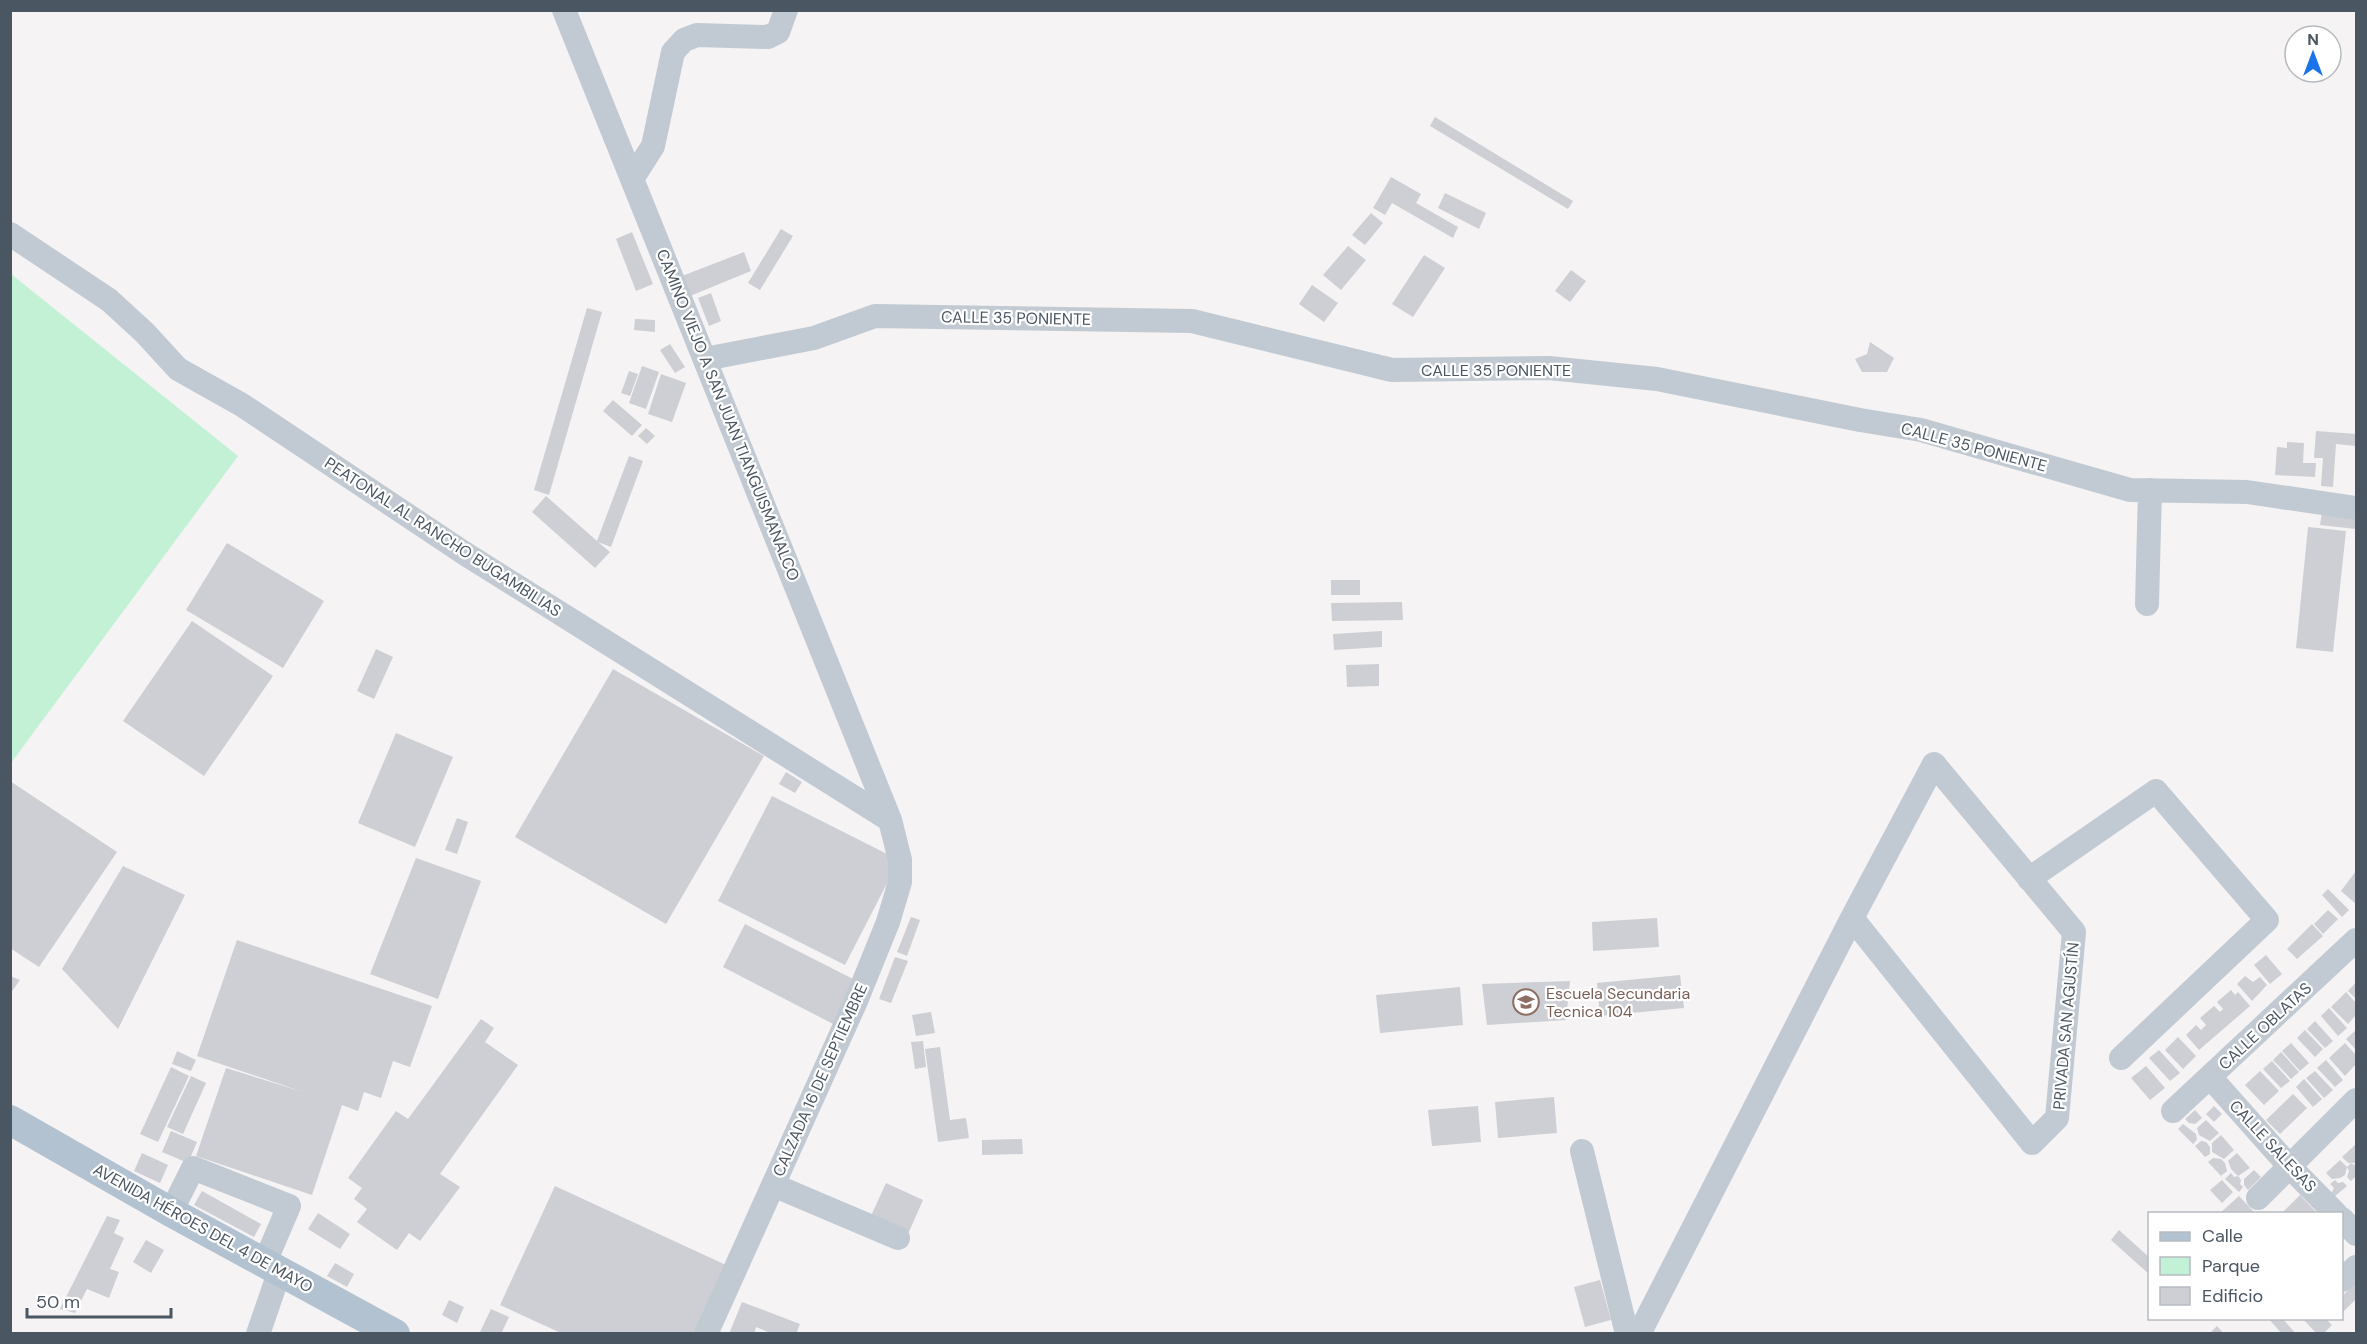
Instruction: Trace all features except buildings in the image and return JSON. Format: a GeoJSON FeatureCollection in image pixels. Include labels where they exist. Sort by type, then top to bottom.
{"type":"FeatureCollection","features":[{"type":"Feature","properties":{"kind":"main road","name":"AVENIDA HÉROES DEL 4 DE MAYO"},"geometry":{"type":"LineString","coordinates":[[10,1120],[171,1212],[396,1334]]}},
{"type":"Feature","properties":{"kind":"street","name":"CAMINO VIEJO A SAN JUAN TIANGUISMANALCO"},"geometry":{"type":"LineString","coordinates":[[564,10],[890,820]]}},
{"type":"Feature","properties":{"kind":"street"},"geometry":{"type":"LineString","coordinates":[[632,179],[653,146],[673,52],[684,40],[697,35],[768,37],[778,32],[786,10]]}},
{"type":"Feature","properties":{"kind":"street","name":"PEATONAL AL RANCHO BUGAMBILIAS"},"geometry":{"type":"LineString","coordinates":[[10,234],[109,300],[145,333],[178,369],[242,405],[464,553],[890,820]]}},
{"type":"Feature","properties":{"kind":"street","name":"CALLE 35 PONIENTE"},"geometry":{"type":"LineString","coordinates":[[705,359],[814,338],[875,316],[1192,321],[1392,370],[1549,368],[1657,379],[1921,430],[2130,490],[2247,492],[2356,508]]}},
{"type":"Feature","properties":{"kind":"street"},"geometry":{"type":"LineString","coordinates":[[2147,604],[2150,490]]}},
{"type":"Feature","properties":{"kind":"street","name":"PRIVADA SAN AGUSTÍN"},"geometry":{"type":"LineString","coordinates":[[1639,1334],[1852,918],[1934,764],[2074,932],[2057,1118],[2032,1143],[1852,918]]}},
{"type":"Feature","properties":{"kind":"street"},"geometry":{"type":"LineString","coordinates":[[2030,879],[2156,791],[2267,920],[2121,1058]]}},
{"type":"Feature","properties":{"kind":"street","name":"CALZADA 16 DE SEPTIEMBRE"},"geometry":{"type":"LineString","coordinates":[[706,1334],[856,1001],[888,922],[900,882],[900,860],[890,820]]}},
{"type":"Feature","properties":{"kind":"street","name":"CALLE OBLATAS"},"geometry":{"type":"LineString","coordinates":[[2173,1111],[2356,940]]}},
{"type":"Feature","properties":{"kind":"street","name":"CALLE SALESAS"},"geometry":{"type":"LineString","coordinates":[[2210,1077],[2290,1167],[2334,1212]]}},
{"type":"Feature","properties":{"kind":"street"},"geometry":{"type":"LineString","coordinates":[[2258,1198],[2356,1100]]}},
{"type":"Feature","properties":{"kind":"street"},"geometry":{"type":"LineString","coordinates":[[1582,1151],[1628,1334]]}},
{"type":"Feature","properties":{"kind":"street"},"geometry":{"type":"LineString","coordinates":[[171,1212],[193,1168],[289,1206],[258,1334]]}},
{"type":"Feature","properties":{"kind":"street"},"geometry":{"type":"LineString","coordinates":[[773,1185],[898,1238]]}},
{"type":"Feature","properties":{"kind":"street"},"geometry":{"type":"LineString","coordinates":[[2343,1220],[2356,1234]]}},
{"type":"Feature","properties":{"kind":"street"},"geometry":{"type":"LineString","coordinates":[[2343,1279],[2356,1267]]}},
{"type":"Feature","properties":{"kind":"green space"},"geometry":{"type":"Polygon","coordinates":[[[11,274],[238,456],[11,763],[11,274]]]}},
{"type":"Feature","properties":{"kind":"place","name":"Escuela Secundaria Tecnica 104"},"geometry":{"type":"Point","coordinates":[1526,1002]}}]}
